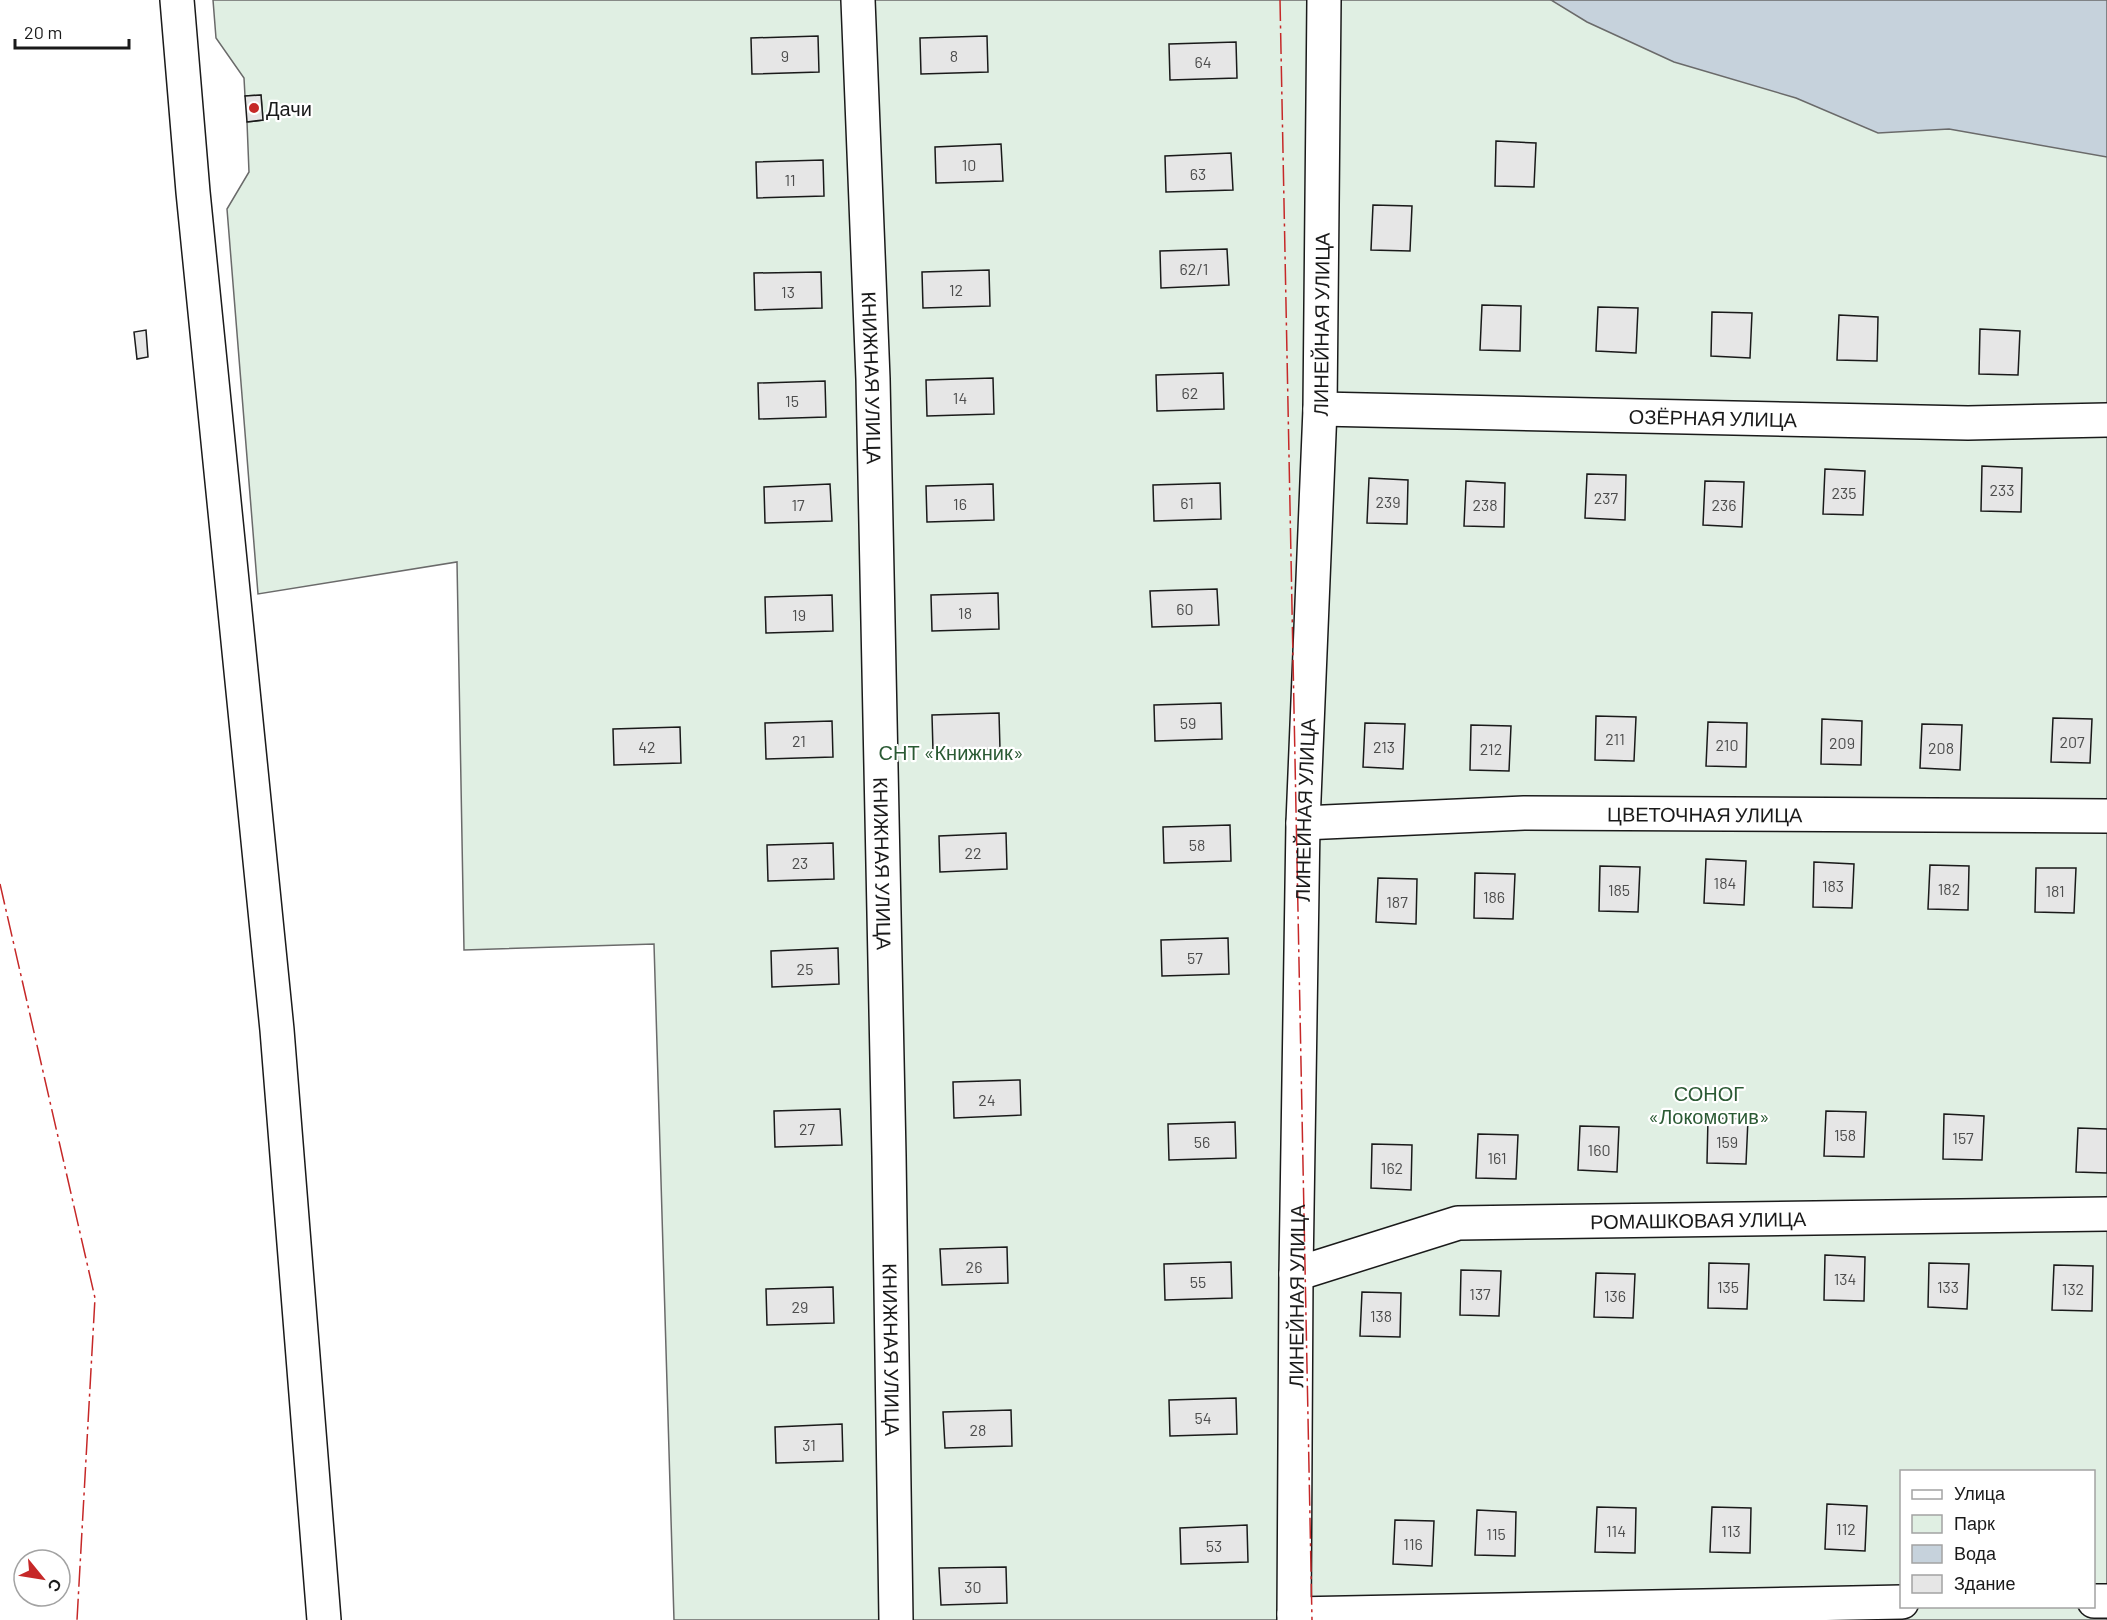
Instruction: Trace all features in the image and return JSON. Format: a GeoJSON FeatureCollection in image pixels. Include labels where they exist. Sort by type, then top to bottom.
{"type":"FeatureCollection","features":[{"type":"Feature","properties":{"kind":"main road"},"geometry":{"type":"LineString","coordinates":[[177,0],[194,204],[277,1029],[324,1620]]}},
{"type":"Feature","properties":{"kind":"main road","name":"КНИЖНАЯ УЛИЦА"},"geometry":{"type":"LineString","coordinates":[[858,0],[874,415],[890,1168],[896,1620]]}},
{"type":"Feature","properties":{"kind":"main road","name":"ЛИНЕЙНАЯ УЛИЦА"},"geometry":{"type":"LineString","coordinates":[[1294,1617],[1296,1274],[1303,823],[1320,409],[1324,0]]}},
{"type":"Feature","properties":{"kind":"main road","name":"ОЗЁРНАЯ УЛИЦА"},"geometry":{"type":"LineString","coordinates":[[1320,409],[1968,423],[2107,420]]}},
{"type":"Feature","properties":{"kind":"main road","name":"ЦВЕТОЧНАЯ УЛИЦА"},"geometry":{"type":"LineString","coordinates":[[1303,823],[1524,813],[2107,816]]}},
{"type":"Feature","properties":{"kind":"main road","name":"РОМАШКОВАЯ УЛИЦА"},"geometry":{"type":"LineString","coordinates":[[1296,1274],[1458,1223],[2107,1214]]}},
{"type":"Feature","properties":{"kind":"main road"},"geometry":{"type":"LineString","coordinates":[[1294,1617],[1900,1602]]}},
{"type":"Feature","properties":{"kind":"green space","name":"СНТ «Книжник»"},"geometry":{"type":"Polygon","coordinates":[[[213,0],[1321,0],[1293,1620],[674,1620],[654,944],[464,950],[457,562],[258,594],[227,209],[249,172],[247,122],[263,120],[261,95],[245,96],[244,78],[216,38],[213,0]]]}},
{"type":"Feature","properties":{"kind":"green space","name":"СОНОГ «Локомотив»"},"geometry":{"type":"Polygon","coordinates":[[[1324,0],[2107,0],[2107,1620],[1304,1620],[1324,0]]]}},
{"type":"Feature","properties":{"kind":"water"},"geometry":{"type":"Polygon","coordinates":[[[1551,0],[2107,0],[2107,157],[1949,129],[1878,133],[1796,98],[1674,62],[1587,22],[1551,0]]]}},
{"type":"Feature","properties":{"kind":"building"},"geometry":{"type":"Polygon","coordinates":[[[818,36],[819,72],[752,74],[751,38],[818,36]]]}},
{"type":"Feature","properties":{"kind":"building"},"geometry":{"type":"Polygon","coordinates":[[[987,36],[988,72],[921,74],[920,38],[987,36]]]}},
{"type":"Feature","properties":{"kind":"building"},"geometry":{"type":"Polygon","coordinates":[[[1236,42],[1237,78],[1170,80],[1169,44],[1236,42]]]}},
{"type":"Feature","properties":{"kind":"building","name":"Дачи"},"geometry":{"type":"Polygon","coordinates":[[[261,95],[263,120],[247,122],[245,96],[261,95]]]}},
{"type":"Feature","properties":{"kind":"building"},"geometry":{"type":"Polygon","coordinates":[[[1496,141],[1536,143],[1534,187],[1495,186],[1496,141]]]}},
{"type":"Feature","properties":{"kind":"building"},"geometry":{"type":"Polygon","coordinates":[[[1001,144],[1003,181],[936,183],[935,147],[1001,144]]]}},
{"type":"Feature","properties":{"kind":"building"},"geometry":{"type":"Polygon","coordinates":[[[1231,153],[1233,190],[1166,192],[1165,156],[1231,153]]]}},
{"type":"Feature","properties":{"kind":"building"},"geometry":{"type":"Polygon","coordinates":[[[823,160],[824,196],[757,198],[756,162],[823,160]]]}},
{"type":"Feature","properties":{"kind":"building"},"geometry":{"type":"Polygon","coordinates":[[[1373,205],[1412,206],[1410,251],[1371,250],[1373,205]]]}},
{"type":"Feature","properties":{"kind":"building"},"geometry":{"type":"Polygon","coordinates":[[[1227,249],[1229,285],[1161,288],[1160,251],[1227,249]]]}},
{"type":"Feature","properties":{"kind":"building"},"geometry":{"type":"Polygon","coordinates":[[[989,270],[990,306],[923,308],[922,272],[989,270]]]}},
{"type":"Feature","properties":{"kind":"building"},"geometry":{"type":"Polygon","coordinates":[[[821,272],[822,308],[755,310],[754,273],[821,272]]]}},
{"type":"Feature","properties":{"kind":"building"},"geometry":{"type":"Polygon","coordinates":[[[1482,305],[1521,306],[1520,351],[1480,350],[1482,305]]]}},
{"type":"Feature","properties":{"kind":"building"},"geometry":{"type":"Polygon","coordinates":[[[1598,307],[1638,308],[1636,353],[1596,351],[1598,307]]]}},
{"type":"Feature","properties":{"kind":"building"},"geometry":{"type":"Polygon","coordinates":[[[1712,312],[1752,313],[1750,358],[1711,356],[1712,312]]]}},
{"type":"Feature","properties":{"kind":"building"},"geometry":{"type":"Polygon","coordinates":[[[1839,315],[1878,317],[1877,361],[1837,360],[1839,315]]]}},
{"type":"Feature","properties":{"kind":"building"},"geometry":{"type":"Polygon","coordinates":[[[1980,329],[2020,331],[2018,375],[1979,374],[1980,329]]]}},
{"type":"Feature","properties":{"kind":"building"},"geometry":{"type":"Polygon","coordinates":[[[146,330],[148,357],[137,359],[134,332],[146,330]]]}},
{"type":"Feature","properties":{"kind":"building"},"geometry":{"type":"Polygon","coordinates":[[[1223,373],[1224,409],[1157,411],[1156,375],[1223,373]]]}},
{"type":"Feature","properties":{"kind":"building"},"geometry":{"type":"Polygon","coordinates":[[[993,378],[994,414],[927,416],[926,380],[993,378]]]}},
{"type":"Feature","properties":{"kind":"building"},"geometry":{"type":"Polygon","coordinates":[[[825,381],[826,417],[759,419],[758,383],[825,381]]]}},
{"type":"Feature","properties":{"kind":"building"},"geometry":{"type":"Polygon","coordinates":[[[1982,466],[2022,468],[2021,512],[1981,511],[1982,466]]]}},
{"type":"Feature","properties":{"kind":"building"},"geometry":{"type":"Polygon","coordinates":[[[1825,469],[1865,471],[1863,515],[1823,514],[1825,469]]]}},
{"type":"Feature","properties":{"kind":"building"},"geometry":{"type":"Polygon","coordinates":[[[1587,474],[1626,475],[1625,520],[1585,518],[1587,474]]]}},
{"type":"Feature","properties":{"kind":"building"},"geometry":{"type":"Polygon","coordinates":[[[1369,478],[1408,480],[1407,524],[1367,523],[1369,478]]]}},
{"type":"Feature","properties":{"kind":"building"},"geometry":{"type":"Polygon","coordinates":[[[1466,481],[1505,483],[1504,527],[1464,526],[1466,481]]]}},
{"type":"Feature","properties":{"kind":"building"},"geometry":{"type":"Polygon","coordinates":[[[1705,481],[1744,482],[1742,527],[1703,525],[1705,481]]]}},
{"type":"Feature","properties":{"kind":"building"},"geometry":{"type":"Polygon","coordinates":[[[1220,483],[1221,519],[1154,521],[1153,485],[1220,483]]]}},
{"type":"Feature","properties":{"kind":"building"},"geometry":{"type":"Polygon","coordinates":[[[830,484],[832,521],[765,523],[764,487],[830,484]]]}},
{"type":"Feature","properties":{"kind":"building"},"geometry":{"type":"Polygon","coordinates":[[[993,484],[994,520],[927,522],[926,486],[993,484]]]}},
{"type":"Feature","properties":{"kind":"building"},"geometry":{"type":"Polygon","coordinates":[[[1217,589],[1219,625],[1152,627],[1150,591],[1217,589]]]}},
{"type":"Feature","properties":{"kind":"building"},"geometry":{"type":"Polygon","coordinates":[[[998,593],[999,629],[932,631],[931,595],[998,593]]]}},
{"type":"Feature","properties":{"kind":"building"},"geometry":{"type":"Polygon","coordinates":[[[832,595],[833,631],[766,633],[765,597],[832,595]]]}},
{"type":"Feature","properties":{"kind":"building"},"geometry":{"type":"Polygon","coordinates":[[[1221,703],[1222,739],[1155,741],[1154,705],[1221,703]]]}},
{"type":"Feature","properties":{"kind":"building"},"geometry":{"type":"Polygon","coordinates":[[[999,713],[1000,749],[933,751],[932,715],[999,713]]]}},
{"type":"Feature","properties":{"kind":"building"},"geometry":{"type":"Polygon","coordinates":[[[1596,716],[1636,717],[1634,761],[1595,760],[1596,716]]]}},
{"type":"Feature","properties":{"kind":"building"},"geometry":{"type":"Polygon","coordinates":[[[2053,718],[2092,719],[2090,763],[2051,762],[2053,718]]]}},
{"type":"Feature","properties":{"kind":"building"},"geometry":{"type":"Polygon","coordinates":[[[1822,719],[1862,721],[1861,765],[1821,764],[1822,719]]]}},
{"type":"Feature","properties":{"kind":"building"},"geometry":{"type":"Polygon","coordinates":[[[832,721],[833,757],[766,759],[765,723],[832,721]]]}},
{"type":"Feature","properties":{"kind":"building"},"geometry":{"type":"Polygon","coordinates":[[[1708,722],[1747,723],[1746,767],[1706,766],[1708,722]]]}},
{"type":"Feature","properties":{"kind":"building"},"geometry":{"type":"Polygon","coordinates":[[[1365,723],[1405,724],[1403,769],[1363,767],[1365,723]]]}},
{"type":"Feature","properties":{"kind":"building"},"geometry":{"type":"Polygon","coordinates":[[[1922,724],[1962,725],[1960,770],[1920,768],[1922,724]]]}},
{"type":"Feature","properties":{"kind":"building"},"geometry":{"type":"Polygon","coordinates":[[[1471,725],[1511,726],[1509,771],[1470,770],[1471,725]]]}},
{"type":"Feature","properties":{"kind":"building"},"geometry":{"type":"Polygon","coordinates":[[[680,727],[681,763],[614,765],[613,729],[680,727]]]}},
{"type":"Feature","properties":{"kind":"building"},"geometry":{"type":"Polygon","coordinates":[[[1230,825],[1231,861],[1164,863],[1163,827],[1230,825]]]}},
{"type":"Feature","properties":{"kind":"building"},"geometry":{"type":"Polygon","coordinates":[[[1006,833],[1007,869],[940,872],[939,836],[1006,833]]]}},
{"type":"Feature","properties":{"kind":"building"},"geometry":{"type":"Polygon","coordinates":[[[833,843],[834,879],[768,881],[767,845],[833,843]]]}},
{"type":"Feature","properties":{"kind":"building"},"geometry":{"type":"Polygon","coordinates":[[[1706,859],[1746,861],[1744,905],[1704,903],[1706,859]]]}},
{"type":"Feature","properties":{"kind":"building"},"geometry":{"type":"Polygon","coordinates":[[[1814,862],[1854,864],[1852,908],[1813,907],[1814,862]]]}},
{"type":"Feature","properties":{"kind":"building"},"geometry":{"type":"Polygon","coordinates":[[[1930,865],[1969,866],[1968,910],[1928,909],[1930,865]]]}},
{"type":"Feature","properties":{"kind":"building"},"geometry":{"type":"Polygon","coordinates":[[[1600,866],[1640,867],[1638,912],[1599,911],[1600,866]]]}},
{"type":"Feature","properties":{"kind":"building"},"geometry":{"type":"Polygon","coordinates":[[[2036,868],[2076,868],[2074,913],[2035,912],[2036,868]]]}},
{"type":"Feature","properties":{"kind":"building"},"geometry":{"type":"Polygon","coordinates":[[[1475,873],[1515,874],[1513,919],[1474,918],[1475,873]]]}},
{"type":"Feature","properties":{"kind":"building"},"geometry":{"type":"Polygon","coordinates":[[[1378,878],[1417,879],[1416,924],[1376,922],[1378,878]]]}},
{"type":"Feature","properties":{"kind":"building"},"geometry":{"type":"Polygon","coordinates":[[[1228,938],[1229,974],[1162,976],[1161,940],[1228,938]]]}},
{"type":"Feature","properties":{"kind":"building"},"geometry":{"type":"Polygon","coordinates":[[[838,948],[839,984],[772,987],[771,951],[838,948]]]}},
{"type":"Feature","properties":{"kind":"building"},"geometry":{"type":"Polygon","coordinates":[[[1020,1080],[1021,1115],[954,1118],[953,1082],[1020,1080]]]}},
{"type":"Feature","properties":{"kind":"building"},"geometry":{"type":"Polygon","coordinates":[[[840,1109],[842,1145],[775,1147],[774,1111],[840,1109]]]}},
{"type":"Feature","properties":{"kind":"building"},"geometry":{"type":"Polygon","coordinates":[[[1826,1111],[1866,1112],[1864,1157],[1824,1156],[1826,1111]]]}},
{"type":"Feature","properties":{"kind":"building"},"geometry":{"type":"Polygon","coordinates":[[[1944,1114],[1984,1116],[1982,1160],[1943,1159],[1944,1114]]]}},
{"type":"Feature","properties":{"kind":"building"},"geometry":{"type":"Polygon","coordinates":[[[1708,1118],[1748,1119],[1746,1164],[1707,1163],[1708,1118]]]}},
{"type":"Feature","properties":{"kind":"building"},"geometry":{"type":"Polygon","coordinates":[[[1235,1122],[1236,1158],[1169,1160],[1168,1124],[1235,1122]]]}},
{"type":"Feature","properties":{"kind":"building"},"geometry":{"type":"Polygon","coordinates":[[[1580,1126],[1619,1127],[1617,1172],[1578,1170],[1580,1126]]]}},
{"type":"Feature","properties":{"kind":"building"},"geometry":{"type":"Polygon","coordinates":[[[2078,1128],[2107,1129],[2107,1173],[2076,1172],[2078,1128]]]}},
{"type":"Feature","properties":{"kind":"building"},"geometry":{"type":"Polygon","coordinates":[[[1478,1134],[1518,1135],[1516,1179],[1476,1178],[1478,1134]]]}},
{"type":"Feature","properties":{"kind":"building"},"geometry":{"type":"Polygon","coordinates":[[[1372,1144],[1412,1145],[1411,1190],[1371,1188],[1372,1144]]]}},
{"type":"Feature","properties":{"kind":"building"},"geometry":{"type":"Polygon","coordinates":[[[1007,1247],[1008,1283],[942,1285],[940,1249],[1007,1247]]]}},
{"type":"Feature","properties":{"kind":"building"},"geometry":{"type":"Polygon","coordinates":[[[1825,1255],[1865,1257],[1864,1301],[1824,1300],[1825,1255]]]}},
{"type":"Feature","properties":{"kind":"building"},"geometry":{"type":"Polygon","coordinates":[[[1231,1262],[1232,1298],[1165,1300],[1164,1264],[1231,1262]]]}},
{"type":"Feature","properties":{"kind":"building"},"geometry":{"type":"Polygon","coordinates":[[[1709,1263],[1749,1264],[1747,1309],[1708,1308],[1709,1263]]]}},
{"type":"Feature","properties":{"kind":"building"},"geometry":{"type":"Polygon","coordinates":[[[1929,1263],[1969,1264],[1967,1309],[1928,1307],[1929,1263]]]}},
{"type":"Feature","properties":{"kind":"building"},"geometry":{"type":"Polygon","coordinates":[[[2054,1265],[2093,1266],[2092,1311],[2052,1310],[2054,1265]]]}},
{"type":"Feature","properties":{"kind":"building"},"geometry":{"type":"Polygon","coordinates":[[[1461,1270],[1501,1271],[1499,1316],[1460,1315],[1461,1270]]]}},
{"type":"Feature","properties":{"kind":"building"},"geometry":{"type":"Polygon","coordinates":[[[1596,1273],[1635,1274],[1633,1318],[1594,1317],[1596,1273]]]}},
{"type":"Feature","properties":{"kind":"building"},"geometry":{"type":"Polygon","coordinates":[[[833,1287],[834,1323],[767,1325],[766,1289],[833,1287]]]}},
{"type":"Feature","properties":{"kind":"building"},"geometry":{"type":"Polygon","coordinates":[[[1362,1292],[1401,1293],[1400,1337],[1360,1336],[1362,1292]]]}},
{"type":"Feature","properties":{"kind":"building"},"geometry":{"type":"Polygon","coordinates":[[[1236,1398],[1237,1434],[1170,1436],[1169,1400],[1236,1398]]]}},
{"type":"Feature","properties":{"kind":"building"},"geometry":{"type":"Polygon","coordinates":[[[1011,1410],[1012,1446],[945,1448],[943,1412],[1011,1410]]]}},
{"type":"Feature","properties":{"kind":"building"},"geometry":{"type":"Polygon","coordinates":[[[842,1424],[843,1461],[776,1463],[775,1427],[842,1424]]]}},
{"type":"Feature","properties":{"kind":"building"},"geometry":{"type":"Polygon","coordinates":[[[1827,1504],[1867,1506],[1865,1551],[1825,1549],[1827,1504]]]}},
{"type":"Feature","properties":{"kind":"building"},"geometry":{"type":"Polygon","coordinates":[[[1597,1507],[1636,1508],[1635,1553],[1595,1552],[1597,1507]]]}},
{"type":"Feature","properties":{"kind":"building"},"geometry":{"type":"Polygon","coordinates":[[[1712,1507],[1751,1508],[1750,1553],[1710,1552],[1712,1507]]]}},
{"type":"Feature","properties":{"kind":"building"},"geometry":{"type":"Polygon","coordinates":[[[1477,1510],[1516,1512],[1515,1556],[1475,1555],[1477,1510]]]}},
{"type":"Feature","properties":{"kind":"building"},"geometry":{"type":"Polygon","coordinates":[[[1395,1520],[1434,1521],[1432,1566],[1393,1564],[1395,1520]]]}},
{"type":"Feature","properties":{"kind":"building"},"geometry":{"type":"Polygon","coordinates":[[[1247,1525],[1248,1562],[1181,1564],[1180,1528],[1247,1525]]]}},
{"type":"Feature","properties":{"kind":"building"},"geometry":{"type":"Polygon","coordinates":[[[1006,1567],[1007,1603],[941,1605],[939,1568],[1006,1567]]]}},
{"type":"Feature","properties":{"kind":"power"},"geometry":{"type":"LineString","coordinates":[[1280,0],[1312,1620]]}},
{"type":"Feature","properties":{"kind":"power"},"geometry":{"type":"LineString","coordinates":[[0,884],[95,1298],[77,1620]]}},
{"type":"Feature","properties":{"kind":"place","name":"Дачи"},"geometry":{"type":"Point","coordinates":[254,108]}}]}
